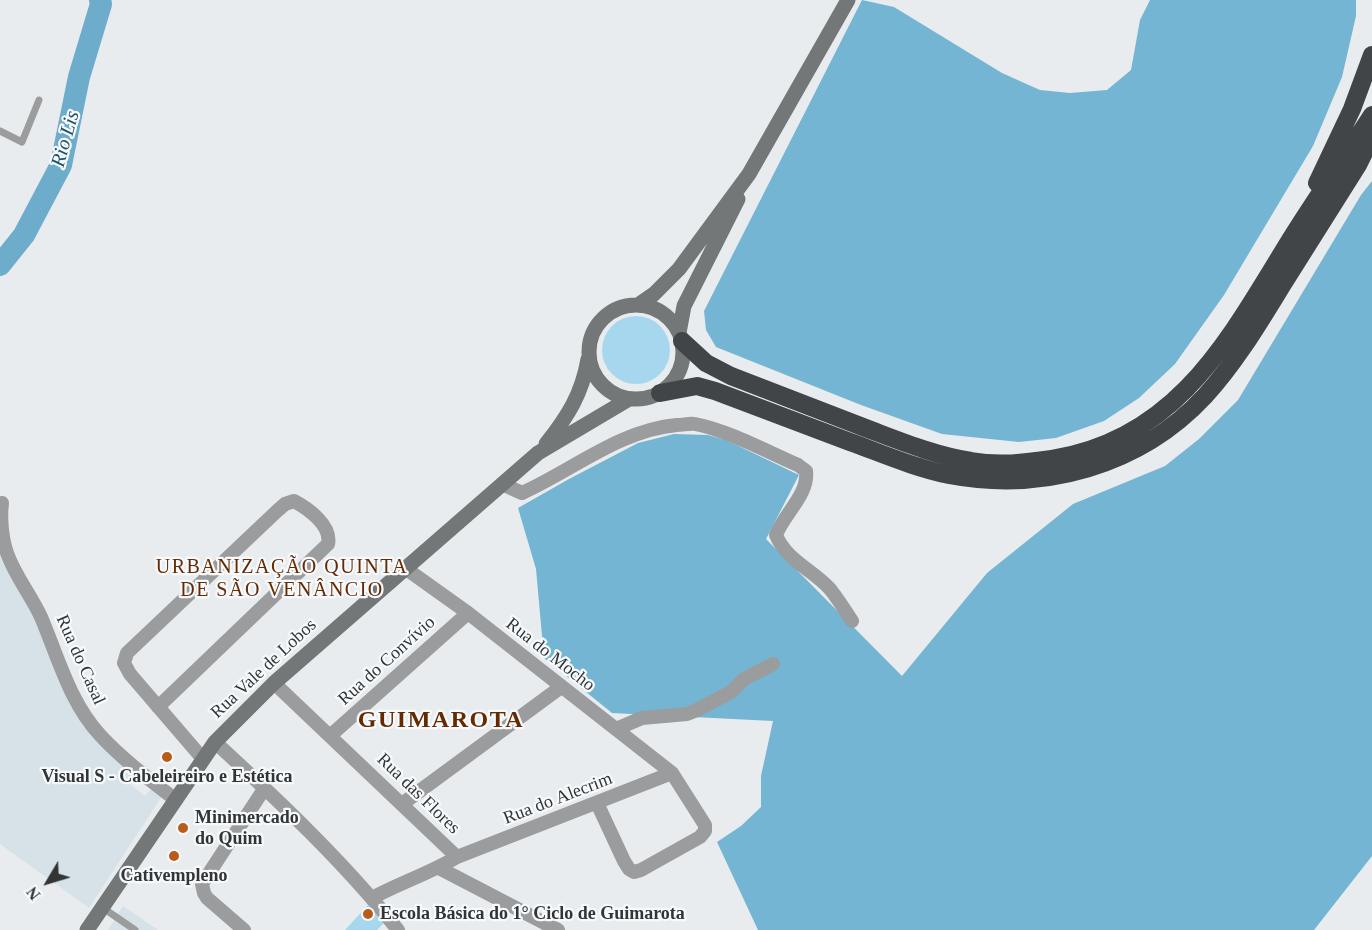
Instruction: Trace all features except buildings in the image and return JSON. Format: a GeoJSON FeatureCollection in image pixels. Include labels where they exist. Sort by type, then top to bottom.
{"type":"FeatureCollection","features":[{"type":"Feature","properties":{"kind":"highway"},"geometry":{"type":"LineString","coordinates":[[1295,232],[1352,109],[1372,55]]}},
{"type":"Feature","properties":{"kind":"highway"},"geometry":{"type":"LineString","coordinates":[[681,337],[706,363],[731,376],[932,452],[971,461],[1030,462],[1057,458],[1103,446],[1150,421],[1194,382],[1219,351],[1372,115]]}},
{"type":"Feature","properties":{"kind":"highway"},"geometry":{"type":"LineString","coordinates":[[660,393],[697,386],[715,391],[896,459],[948,474],[992,481],[1025,481],[1088,470],[1150,442],[1181,420],[1207,394],[1248,341],[1358,165],[1372,137]]}},
{"type":"Feature","properties":{"kind":"highway"},"geometry":{"type":"LineString","coordinates":[[1358,165],[1372,150]]}},
{"type":"Feature","properties":{"kind":"main road"},"geometry":{"type":"LineString","coordinates":[[588,354],[596,379],[616,396],[645,399],[660,393],[677,376],[683,359],[681,337],[684,306],[735,207],[749,174],[848,0]]}},
{"type":"Feature","properties":{"kind":"main road"},"geometry":{"type":"LineString","coordinates":[[638,305],[654,294],[679,269],[749,174]]}},
{"type":"Feature","properties":{"kind":"main road"},"geometry":{"type":"LineString","coordinates":[[538,453],[572,408],[584,381],[590,338],[598,323],[610,312],[625,306],[651,307],[663,313],[672,322],[681,337]]}},
{"type":"Feature","properties":{"kind":"main road"},"geometry":{"type":"LineString","coordinates":[[538,453],[629,399]]}},
{"type":"Feature","properties":{"kind":"main road","name":"Rua Vale de Lobos"},"geometry":{"type":"LineString","coordinates":[[87,930],[215,742],[274,683],[538,453]]}},
{"type":"Feature","properties":{"kind":"street"},"geometry":{"type":"LineString","coordinates":[[502,484],[522,493],[546,483],[626,438],[659,427],[694,424],[725,434],[788,460],[806,471],[807,480],[777,534],[788,553],[829,588],[852,621]]}},
{"type":"Feature","properties":{"kind":"street"},"geometry":{"type":"LineString","coordinates":[[158,707],[323,552],[330,537],[327,529],[304,506],[294,501],[285,504],[127,653],[124,663],[130,674],[158,707],[203,759]]}},
{"type":"Feature","properties":{"kind":"street","name":"Rua do Casal"},"geometry":{"type":"LineString","coordinates":[[2,503],[6,550],[15,572],[40,615],[63,673],[87,719],[100,735],[134,766],[176,800]]}},
{"type":"Feature","properties":{"kind":"street","name":"Rua do Mocho"},"geometry":{"type":"LineString","coordinates":[[405,568],[468,613],[672,773],[705,825],[705,831],[700,837],[634,872],[629,869],[597,803]]}},
{"type":"Feature","properties":{"kind":"street","name":"Rua do Convívio"},"geometry":{"type":"LineString","coordinates":[[331,735],[468,613]]}},
{"type":"Feature","properties":{"kind":"street"},"geometry":{"type":"LineString","coordinates":[[616,729],[642,718],[687,714],[697,710],[731,692],[744,679],[773,664]]}},
{"type":"Feature","properties":{"kind":"street","name":"Rua das Flores"},"geometry":{"type":"LineString","coordinates":[[274,683],[457,857]]}},
{"type":"Feature","properties":{"kind":"street"},"geometry":{"type":"LineString","coordinates":[[402,804],[561,687]]}},
{"type":"Feature","properties":{"kind":"street"},"geometry":{"type":"LineString","coordinates":[[215,742],[372,898],[398,930]]}},
{"type":"Feature","properties":{"kind":"street","name":"Rua do Alecrim"},"geometry":{"type":"LineString","coordinates":[[372,898],[439,868],[457,857],[672,773]]}},
{"type":"Feature","properties":{"kind":"street"},"geometry":{"type":"LineString","coordinates":[[244,930],[204,893],[203,880],[264,789]]}},
{"type":"Feature","properties":{"kind":"street"},"geometry":{"type":"LineString","coordinates":[[439,868],[558,930]]}},
{"type":"Feature","properties":{"kind":"lane"},"geometry":{"type":"LineString","coordinates":[[0,131],[22,142],[39,100]]}},
{"type":"Feature","properties":{"kind":"lane"},"geometry":{"type":"LineString","coordinates":[[103,908],[135,930]]}},
{"type":"Feature","properties":{"kind":"shaded area"},"geometry":{"type":"Polygon","coordinates":[[[862,0],[894,7],[1002,73],[1040,90],[1070,93],[1107,90],[1131,70],[1140,20],[1150,0],[1356,0],[1356,16],[1342,77],[1313,146],[1224,295],[1175,364],[1139,398],[1104,421],[1056,438],[1019,442],[942,434],[861,405],[716,347],[706,330],[704,311],[862,0]]]}},
{"type":"Feature","properties":{"kind":"shaded area"},"geometry":{"type":"Polygon","coordinates":[[[1372,181],[1372,856],[1314,930],[758,930],[717,842],[741,826],[761,807],[761,776],[773,721],[612,713],[544,658],[536,569],[518,508],[638,443],[674,434],[708,435],[726,440],[799,475],[766,539],[902,676],[987,573],[1073,504],[1165,466],[1199,439],[1238,400],[1361,195],[1372,181]]]}},
{"type":"Feature","properties":{"kind":"shaded area"},"geometry":{"type":"Polygon","coordinates":[[[636,316],[649,318],[660,326],[668,337],[670,350],[668,363],[660,374],[649,382],[636,384],[623,382],[612,374],[604,363],[602,350],[604,337],[612,326],[623,318],[636,316]]]}},
{"type":"Feature","properties":{"kind":"shaded area"},"geometry":{"type":"Polygon","coordinates":[[[0,554],[2,561],[28,601],[84,725],[140,774],[131,785],[145,796],[154,786],[162,796],[89,908],[0,844],[0,554]]]}},
{"type":"Feature","properties":{"kind":"shaded area","name":"Escola Básica do 1° Ciclo de Guimarota"},"geometry":{"type":"Polygon","coordinates":[[[368,905],[384,923],[377,930],[345,930],[368,905]]]}},
{"type":"Feature","properties":{"kind":"shaded area"},"geometry":{"type":"Polygon","coordinates":[[[123,906],[158,930],[108,930],[123,906]]]}},
{"type":"Feature","properties":{"kind":"waterway","name":"Rio Lis"},"geometry":{"type":"LineString","coordinates":[[0,265],[24,235],[61,165],[79,77],[101,4],[100,0]]}},
{"type":"Feature","properties":{"kind":"place","name":"Visual S - Cabeleireiro e Estética"},"geometry":{"type":"Point","coordinates":[167,757]}},
{"type":"Feature","properties":{"kind":"place","name":"Minimercado do Quim"},"geometry":{"type":"Point","coordinates":[183,828]}},
{"type":"Feature","properties":{"kind":"place","name":"Cativempleno"},"geometry":{"type":"Point","coordinates":[174,856]}},
{"type":"Feature","properties":{"kind":"place","name":"Escola Básica do 1° Ciclo de Guimarota"},"geometry":{"type":"Point","coordinates":[368,914]}},
{"type":"Feature","properties":{"kind":"district","name":"URBANIZAÇÃO QUINTA DE SÃO VENÂNCIO"},"geometry":{"type":"Point","coordinates":[282,580]}},
{"type":"Feature","properties":{"kind":"district","name":"GUIMAROTA"},"geometry":{"type":"Point","coordinates":[441,721]}}]}
